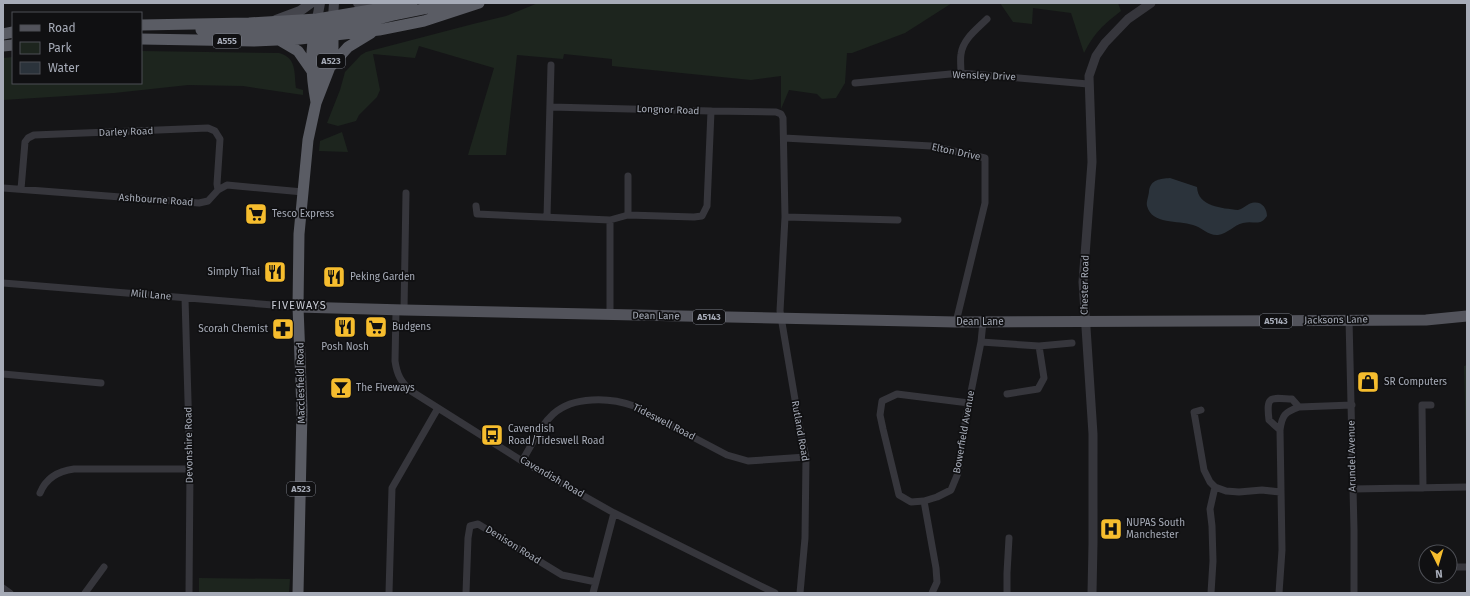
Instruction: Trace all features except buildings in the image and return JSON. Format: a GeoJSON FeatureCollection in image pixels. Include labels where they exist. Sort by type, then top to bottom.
{"type":"FeatureCollection","features":[{"type":"Feature","properties":{"kind":"highway","name":"A555"},"geometry":{"type":"LineString","coordinates":[[142,39],[254,42],[279,40],[325,28],[376,10],[412,3]]}},
{"type":"Feature","properties":{"kind":"highway"},"geometry":{"type":"LineString","coordinates":[[158,24],[218,32],[266,32],[325,28],[363,22],[432,7],[461,3]]}},
{"type":"Feature","properties":{"kind":"highway","name":"A555"},"geometry":{"type":"LineString","coordinates":[[142,25],[272,22],[325,28],[379,30],[424,21],[479,3]]}},
{"type":"Feature","properties":{"kind":"highway"},"geometry":{"type":"LineString","coordinates":[[316,99],[325,28]]}},
{"type":"Feature","properties":{"kind":"highway","name":"Macclesfield Road"},"geometry":{"type":"LineString","coordinates":[[298,593],[302,410],[298,307],[298,241],[308,140],[316,99],[330,67],[325,28]]}},
{"type":"Feature","properties":{"kind":"highway","name":"Macclesfield Road"},"geometry":{"type":"LineString","coordinates":[[316,99],[312,84],[312,71],[325,28]]}},
{"type":"Feature","properties":{"kind":"highway"},"geometry":{"type":"LineString","coordinates":[[330,67],[348,47],[360,39],[379,30]]}},
{"type":"Feature","properties":{"kind":"highway"},"geometry":{"type":"LineString","coordinates":[[279,40],[298,51],[312,71]]}},
{"type":"Feature","properties":{"kind":"main road"},"geometry":{"type":"LineString","coordinates":[[272,22],[300,11],[311,3]]}},
{"type":"Feature","properties":{"kind":"main road","name":"Macclesfield Road"},"geometry":{"type":"LineString","coordinates":[[320,3],[325,28]]}},
{"type":"Feature","properties":{"kind":"main road","name":"Macclesfield Road"},"geometry":{"type":"LineString","coordinates":[[325,28],[334,3]]}},
{"type":"Feature","properties":{"kind":"main road"},"geometry":{"type":"LineString","coordinates":[[358,3],[376,10]]}},
{"type":"Feature","properties":{"kind":"main road","name":"Dean Lane"},"geometry":{"type":"LineString","coordinates":[[298,307],[956,322],[1085,322]]}},
{"type":"Feature","properties":{"kind":"main road","name":"Jacksons Lane"},"geometry":{"type":"LineString","coordinates":[[1085,322],[1426,320],[1467,316]]}},
{"type":"Feature","properties":{"kind":"street","name":"Chester Road"},"geometry":{"type":"LineString","coordinates":[[1092,593],[1093,434],[1083,282],[1092,162],[1088,84],[1091,69],[1096,56],[1105,43],[1128,19],[1151,3]]}},
{"type":"Feature","properties":{"kind":"street"},"geometry":{"type":"LineString","coordinates":[[961,73],[962,47],[987,18]]}},
{"type":"Feature","properties":{"kind":"street"},"geometry":{"type":"LineString","coordinates":[[547,217],[551,65]]}},
{"type":"Feature","properties":{"kind":"street","name":"Wensley Drive"},"geometry":{"type":"LineString","coordinates":[[855,82],[961,73],[1088,84]]}},
{"type":"Feature","properties":{"kind":"street","name":"Longnor Road"},"geometry":{"type":"LineString","coordinates":[[550,107],[776,112],[781,114],[783,118]]}},
{"type":"Feature","properties":{"kind":"street"},"geometry":{"type":"LineString","coordinates":[[476,206],[477,214],[610,220],[628,215],[702,216],[707,206],[711,111]]}},
{"type":"Feature","properties":{"kind":"street","name":"Rutland Road"},"geometry":{"type":"LineString","coordinates":[[783,118],[785,217],[780,311],[806,457],[805,538],[800,593]]}},
{"type":"Feature","properties":{"kind":"street","name":"Darley Road"},"geometry":{"type":"LineString","coordinates":[[21,189],[25,142],[28,138],[34,135],[208,128],[215,131],[220,139],[217,184],[218,190]]}},
{"type":"Feature","properties":{"kind":"street","name":"Elton Drive"},"geometry":{"type":"LineString","coordinates":[[784,138],[931,146],[985,158],[985,203],[956,322]]}},
{"type":"Feature","properties":{"kind":"street"},"geometry":{"type":"LineString","coordinates":[[628,176],[628,215]]}},
{"type":"Feature","properties":{"kind":"street","name":"Ashbourne Road"},"geometry":{"type":"LineString","coordinates":[[3,188],[199,203],[208,201],[218,190],[227,185],[302,192]]}},
{"type":"Feature","properties":{"kind":"street","name":"Cavendish Road"},"geometry":{"type":"LineString","coordinates":[[406,193],[400,310],[395,361],[398,376],[401,381],[411,391],[522,461],[614,513],[775,593]]}},
{"type":"Feature","properties":{"kind":"street"},"geometry":{"type":"LineString","coordinates":[[785,217],[898,220]]}},
{"type":"Feature","properties":{"kind":"street"},"geometry":{"type":"LineString","coordinates":[[610,220],[610,315]]}},
{"type":"Feature","properties":{"kind":"street","name":"Mill Lane"},"geometry":{"type":"LineString","coordinates":[[3,283],[298,307]]}},
{"type":"Feature","properties":{"kind":"street","name":"Devonshire Road"},"geometry":{"type":"LineString","coordinates":[[185,298],[190,470],[189,593]]}},
{"type":"Feature","properties":{"kind":"street","name":"Arundel Avenue"},"geometry":{"type":"LineString","coordinates":[[1350,320],[1354,593]]}},
{"type":"Feature","properties":{"kind":"street","name":"Bowerfield Avenue"},"geometry":{"type":"LineString","coordinates":[[924,501],[952,490],[958,473],[969,403],[981,342],[983,322]]}},
{"type":"Feature","properties":{"kind":"street"},"geometry":{"type":"LineString","coordinates":[[981,342],[1039,346],[1072,343]]}},
{"type":"Feature","properties":{"kind":"street"},"geometry":{"type":"LineString","coordinates":[[1007,394],[1038,389],[1044,378],[1039,346]]}},
{"type":"Feature","properties":{"kind":"street"},"geometry":{"type":"LineString","coordinates":[[3,374],[100,382]]}},
{"type":"Feature","properties":{"kind":"street"},"geometry":{"type":"LineString","coordinates":[[932,593],[937,582],[936,568],[924,501],[911,502],[899,496],[881,422],[880,415],[882,401],[897,394],[969,403]]}},
{"type":"Feature","properties":{"kind":"street"},"geometry":{"type":"LineString","coordinates":[[1280,430],[1269,420],[1268,404],[1270,400],[1274,398],[1292,399],[1299,407]]}},
{"type":"Feature","properties":{"kind":"street","name":"Tideswell Road"},"geometry":{"type":"LineString","coordinates":[[522,461],[549,418],[559,409],[577,401],[597,400],[623,402],[634,406],[727,455],[748,461],[806,457]]}},
{"type":"Feature","properties":{"kind":"street"},"geometry":{"type":"LineString","coordinates":[[1423,488],[1422,405],[1431,404]]}},
{"type":"Feature","properties":{"kind":"street"},"geometry":{"type":"LineString","coordinates":[[1280,593],[1282,550],[1280,492],[1281,420],[1288,411],[1299,407],[1352,405]]}},
{"type":"Feature","properties":{"kind":"street"},"geometry":{"type":"LineString","coordinates":[[389,593],[392,488],[438,408]]}},
{"type":"Feature","properties":{"kind":"street"},"geometry":{"type":"LineString","coordinates":[[1194,411],[1204,470],[1210,482],[1216,487],[1226,491],[1239,492],[1262,490],[1280,492]]}},
{"type":"Feature","properties":{"kind":"street"},"geometry":{"type":"LineString","coordinates":[[40,493],[43,485],[49,479],[65,470],[190,470]]}},
{"type":"Feature","properties":{"kind":"street"},"geometry":{"type":"LineString","coordinates":[[1211,593],[1213,561],[1210,509],[1216,487]]}},
{"type":"Feature","properties":{"kind":"street"},"geometry":{"type":"LineString","coordinates":[[1353,489],[1467,487]]}},
{"type":"Feature","properties":{"kind":"street"},"geometry":{"type":"LineString","coordinates":[[593,593],[614,513]]}},
{"type":"Feature","properties":{"kind":"street","name":"Denison Road"},"geometry":{"type":"LineString","coordinates":[[466,593],[468,538],[470,526],[478,524],[562,575],[596,582]]}},
{"type":"Feature","properties":{"kind":"street"},"geometry":{"type":"LineString","coordinates":[[1007,593],[1009,538]]}},
{"type":"Feature","properties":{"kind":"street"},"geometry":{"type":"LineString","coordinates":[[85,593],[104,567]]}},
{"type":"Feature","properties":{"kind":"street"},"geometry":{"type":"LineString","coordinates":[[3,588],[10,593]]}},
{"type":"Feature","properties":{"kind":"green space"},"geometry":{"type":"Polygon","coordinates":[[[538,3],[952,3],[905,33],[852,53],[847,53],[845,83],[836,98],[822,99],[817,94],[789,90],[781,109],[781,76],[751,80],[612,66],[612,59],[564,54],[563,59],[517,55],[506,155],[468,155],[494,68],[419,46],[415,58],[373,54],[380,90],[377,97],[359,115],[356,121],[338,126],[327,123],[340,90],[345,72],[361,55],[366,52],[506,16],[538,3]]]}},
{"type":"Feature","properties":{"kind":"green space"},"geometry":{"type":"Polygon","coordinates":[[[1000,3],[1118,3],[1121,11],[1100,29],[1084,53],[1071,13],[1033,8],[1032,24],[1013,22],[1000,3]]]}},
{"type":"Feature","properties":{"kind":"green space"},"geometry":{"type":"Polygon","coordinates":[[[142,51],[279,53],[285,55],[292,62],[294,66],[296,88],[303,90],[303,95],[243,86],[188,85],[114,93],[3,100],[3,58],[12,57],[12,84],[142,84],[142,51]]]}},
{"type":"Feature","properties":{"kind":"green space"},"geometry":{"type":"Polygon","coordinates":[[[342,132],[348,152],[319,151],[320,141],[342,132]]]}},
{"type":"Feature","properties":{"kind":"green space"},"geometry":{"type":"Polygon","coordinates":[[[1467,365],[1467,441],[1466,441],[1464,366],[1467,365]]]}},
{"type":"Feature","properties":{"kind":"green space"},"geometry":{"type":"Polygon","coordinates":[[[199,578],[290,579],[289,593],[199,593],[199,578]]]}},
{"type":"Feature","properties":{"kind":"water"},"geometry":{"type":"Polygon","coordinates":[[[1170,178],[1197,187],[1198,194],[1206,203],[1218,207],[1238,210],[1256,202],[1260,203],[1264,207],[1267,216],[1262,221],[1243,223],[1218,235],[1211,234],[1193,225],[1160,219],[1150,212],[1147,206],[1149,191],[1150,187],[1156,180],[1170,178]]]}},
{"type":"Feature","properties":{"kind":"place","name":"Tesco Express"},"geometry":{"type":"Point","coordinates":[256,214]}},
{"type":"Feature","properties":{"kind":"place","name":"Simply Thai"},"geometry":{"type":"Point","coordinates":[275,272]}},
{"type":"Feature","properties":{"kind":"place","name":"Peking Garden"},"geometry":{"type":"Point","coordinates":[334,277]}},
{"type":"Feature","properties":{"kind":"place","name":"Posh Nosh"},"geometry":{"type":"Point","coordinates":[345,327]}},
{"type":"Feature","properties":{"kind":"place","name":"Budgens"},"geometry":{"type":"Point","coordinates":[376,327]}},
{"type":"Feature","properties":{"kind":"place","name":"Scorah Chemist"},"geometry":{"type":"Point","coordinates":[283,329]}},
{"type":"Feature","properties":{"kind":"place","name":"SR Computers"},"geometry":{"type":"Point","coordinates":[1368,382]}},
{"type":"Feature","properties":{"kind":"place","name":"The Fiveways"},"geometry":{"type":"Point","coordinates":[341,388]}},
{"type":"Feature","properties":{"kind":"place","name":"Cavendish Road/Tideswell Road"},"geometry":{"type":"Point","coordinates":[492,435]}},
{"type":"Feature","properties":{"kind":"place","name":"NUPAS South Manchester"},"geometry":{"type":"Point","coordinates":[1111,529]}},
{"type":"Feature","properties":{"kind":"district","name":"FIVEWAYS"},"geometry":{"type":"Point","coordinates":[299,305]}}]}
